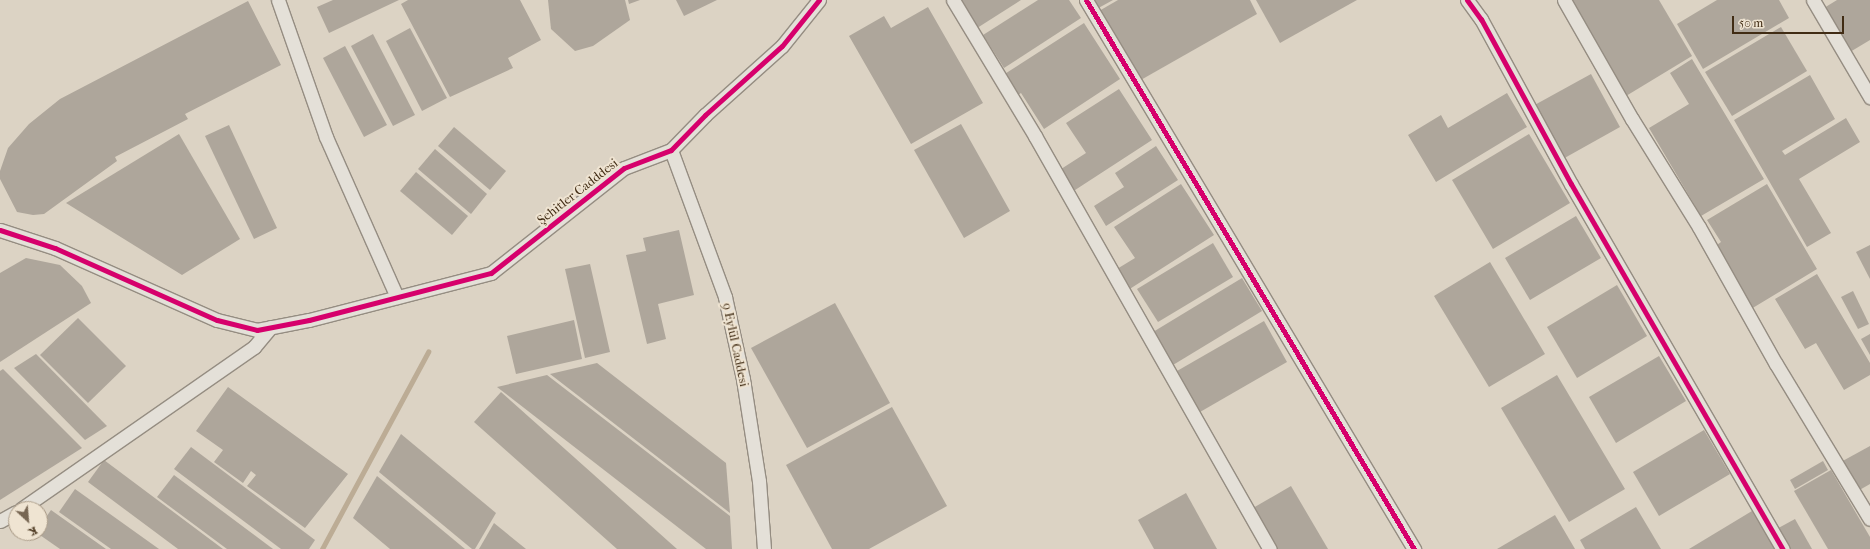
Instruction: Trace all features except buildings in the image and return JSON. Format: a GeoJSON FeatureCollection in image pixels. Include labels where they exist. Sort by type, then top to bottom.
{"type":"FeatureCollection","features":[{"type":"Feature","properties":{"kind":"street"},"geometry":{"type":"LineString","coordinates":[[278,0],[326,137],[397,297]]}},
{"type":"Feature","properties":{"kind":"street","name":"Şehitler Cadddesi"},"geometry":{"type":"LineString","coordinates":[[0,230],[55,248],[217,320],[257,330],[491,273],[624,168],[671,150],[705,115],[782,46],[819,0]]}},
{"type":"Feature","properties":{"kind":"street"},"geometry":{"type":"LineString","coordinates":[[953,0],[1035,136],[1270,549]]}},
{"type":"Feature","properties":{"kind":"street"},"geometry":{"type":"LineString","coordinates":[[1086,0],[1414,549]]}},
{"type":"Feature","properties":{"kind":"street"},"geometry":{"type":"LineString","coordinates":[[1467,0],[1481,19],[1571,184],[1783,549]]}},
{"type":"Feature","properties":{"kind":"street"},"geometry":{"type":"LineString","coordinates":[[1564,0],[1632,119],[1699,227],[1776,364],[1870,519]]}},
{"type":"Feature","properties":{"kind":"street"},"geometry":{"type":"LineString","coordinates":[[1813,0],[1870,97]]}},
{"type":"Feature","properties":{"kind":"street","name":"9 Eylül Caddesi"},"geometry":{"type":"LineString","coordinates":[[671,150],[725,297],[742,379],[759,480],[764,549]]}},
{"type":"Feature","properties":{"kind":"street"},"geometry":{"type":"LineString","coordinates":[[33,501],[254,347],[270,327]]}},
{"type":"Feature","properties":{"kind":"waterway"},"geometry":{"type":"LineString","coordinates":[[322,549],[428,352]]}},
{"type":"Feature","properties":{"kind":"cycle path"},"geometry":{"type":"LineString","coordinates":[[0,230],[55,248],[217,320],[257,330],[309,320],[491,273],[624,168],[671,150],[705,115],[782,46],[819,0]]}},
{"type":"Feature","properties":{"kind":"cycle path"},"geometry":{"type":"LineString","coordinates":[[1086,0],[1414,549]]}},
{"type":"Feature","properties":{"kind":"cycle path"},"geometry":{"type":"LineString","coordinates":[[1467,0],[1481,19],[1571,184],[1783,549]]}}]}
